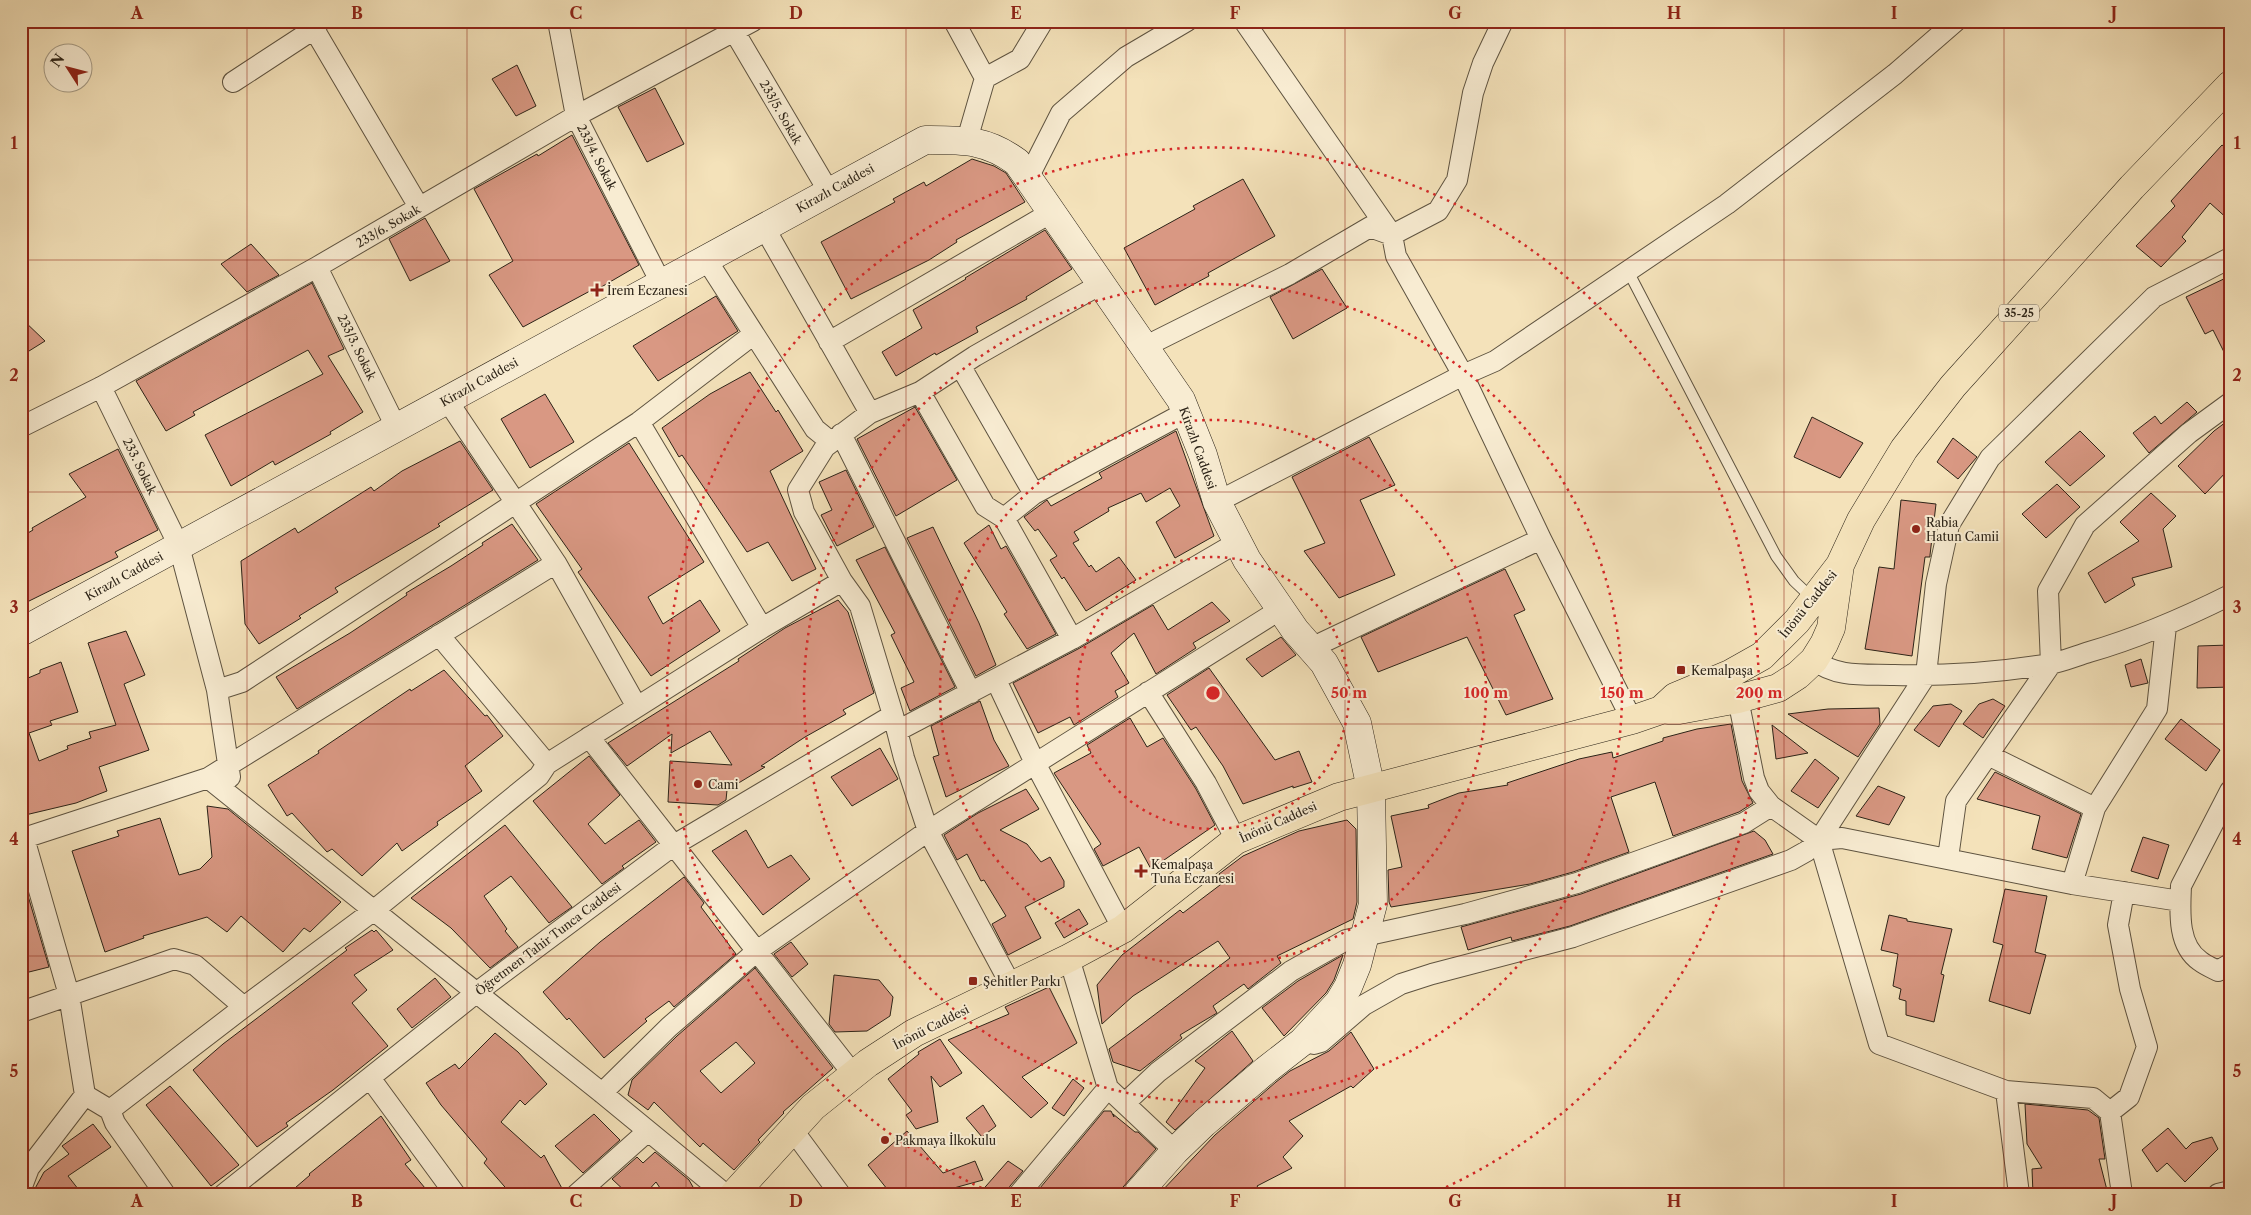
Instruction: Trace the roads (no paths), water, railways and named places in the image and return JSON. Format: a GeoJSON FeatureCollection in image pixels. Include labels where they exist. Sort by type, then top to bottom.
{"type":"FeatureCollection","features":[{"type":"Feature","properties":{"kind":"main road","name":"35-25"},"geometry":{"type":"LineString","coordinates":[[1662,710],[1679,710],[1738,699],[1778,688],[1798,676],[1814,660],[1831,628],[1840,565],[1881,485],[1934,409],[2132,187],[2230,85]]}},
{"type":"Feature","properties":{"kind":"main road","name":"Kirazlı Caddesi"},"geometry":{"type":"LineString","coordinates":[[21,632],[925,140],[967,140],[1000,150],[1017,162],[1181,400],[1217,502],[1247,560],[1281,609],[1324,664],[1357,722],[1371,789],[1373,904],[1357,964],[1348,987],[1339,1002],[1302,1042],[1266,1070],[1174,1151],[1137,1194]]}},
{"type":"Feature","properties":{"kind":"main road","name":"İnönü Caddesi"},"geometry":{"type":"LineString","coordinates":[[734,1194],[812,1107],[853,1074],[914,1033],[1069,958],[1123,929],[1236,840],[1311,807],[1339,797],[1632,720],[1662,710],[1675,697],[1730,674],[1762,656],[1785,635],[1840,565]]}},
{"type":"Feature","properties":{"kind":"main road"},"geometry":{"type":"LineString","coordinates":[[1785,635],[1805,648],[1814,660]]}},
{"type":"Feature","properties":{"kind":"main road"},"geometry":{"type":"LineString","coordinates":[[1762,656],[1778,688]]}},
{"type":"Feature","properties":{"kind":"street","name":"233/4. Sokak"},"geometry":{"type":"LineString","coordinates":[[558,21],[576,116],[661,283]]}},
{"type":"Feature","properties":{"kind":"street","name":"233/6. Sokak"},"geometry":{"type":"LineString","coordinates":[[21,427],[101,386],[317,267],[576,116],[753,21]]}},
{"type":"Feature","properties":{"kind":"street"},"geometry":{"type":"LineString","coordinates":[[954,21],[985,78],[967,140]]}},
{"type":"Feature","properties":{"kind":"street"},"geometry":{"type":"LineString","coordinates":[[985,78],[1020,59],[1044,21]]}},
{"type":"Feature","properties":{"kind":"street"},"geometry":{"type":"LineString","coordinates":[[1028,178],[1061,113],[1126,57],[1187,21]]}},
{"type":"Feature","properties":{"kind":"street"},"geometry":{"type":"LineString","coordinates":[[1244,21],[1392,235],[1396,256],[1464,375],[1541,539],[1632,720]]}},
{"type":"Feature","properties":{"kind":"street"},"geometry":{"type":"LineString","coordinates":[[1144,347],[1290,274],[1370,227],[1392,235],[1438,211],[1457,180],[1473,93],[1483,62],[1504,21]]}},
{"type":"Feature","properties":{"kind":"street"},"geometry":{"type":"LineString","coordinates":[[1217,502],[1464,375],[1495,362],[1727,204],[1895,74],[1956,21]]}},
{"type":"Feature","properties":{"kind":"street"},"geometry":{"type":"LineString","coordinates":[[233,82],[317,25],[419,207]]}},
{"type":"Feature","properties":{"kind":"street","name":"233/5. Sokak"},"geometry":{"type":"LineString","coordinates":[[734,32],[829,192]]}},
{"type":"Feature","properties":{"kind":"street"},"geometry":{"type":"LineString","coordinates":[[828,342],[1052,212]]}},
{"type":"Feature","properties":{"kind":"street"},"geometry":{"type":"LineString","coordinates":[[764,227],[870,413]]}},
{"type":"Feature","properties":{"kind":"street"},"geometry":{"type":"LineString","coordinates":[[1302,1042],[1314,1044],[1321,1042],[1364,1005],[1401,984],[1582,934],[1791,860],[1807,851],[1819,840],[1926,676],[1936,584],[1949,524],[1990,458],[2154,297],[2230,258]]}},
{"type":"Feature","properties":{"kind":"street"},"geometry":{"type":"LineString","coordinates":[[706,259],[815,429],[836,438],[972,693]]}},
{"type":"Feature","properties":{"kind":"street","name":"233/3. Sokak"},"geometry":{"type":"LineString","coordinates":[[317,267],[396,428]]}},
{"type":"Feature","properties":{"kind":"street"},"geometry":{"type":"LineString","coordinates":[[1012,986],[928,831],[904,758],[860,606],[842,581],[804,512],[798,490],[825,447],[870,413],[920,392],[975,356],[1101,284]]}},
{"type":"Feature","properties":{"kind":"street"},"geometry":{"type":"LineString","coordinates":[[217,690],[242,682],[640,422],[754,334]]}},
{"type":"Feature","properties":{"kind":"street"},"geometry":{"type":"LineString","coordinates":[[961,366],[1034,494]]}},
{"type":"Feature","properties":{"kind":"street","name":"233. Sokak"},"geometry":{"type":"LineString","coordinates":[[101,386],[179,546],[217,690],[234,799]]}},
{"type":"Feature","properties":{"kind":"street"},"geometry":{"type":"LineString","coordinates":[[920,392],[985,506],[1004,518],[1072,639]]}},
{"type":"Feature","properties":{"kind":"street"},"geometry":{"type":"LineString","coordinates":[[447,400],[556,563],[637,707]]}},
{"type":"Feature","properties":{"kind":"street"},"geometry":{"type":"LineString","coordinates":[[1948,858],[1956,801],[2051,664],[2048,591],[2084,525],[2189,433],[2230,403]]}},
{"type":"Feature","properties":{"kind":"street"},"geometry":{"type":"LineString","coordinates":[[1004,518],[1034,494],[1186,412]]}},
{"type":"Feature","properties":{"kind":"street"},"geometry":{"type":"LineString","coordinates":[[640,422],[762,628]]}},
{"type":"Feature","properties":{"kind":"street"},"geometry":{"type":"LineString","coordinates":[[1311,648],[1541,539]]}},
{"type":"Feature","properties":{"kind":"street","name":"Öğretmen Tahir Tunca Caddesi"},"geometry":{"type":"LineString","coordinates":[[230,1192],[476,993],[674,846],[895,723],[972,693],[1072,639],[1238,542]]}},
{"type":"Feature","properties":{"kind":"street"},"geometry":{"type":"LineString","coordinates":[[21,1189],[29,1168],[85,1095],[69,995],[23,838],[208,778],[556,563]]}},
{"type":"Feature","properties":{"kind":"street"},"geometry":{"type":"LineString","coordinates":[[110,1110],[373,911],[540,776],[547,764],[762,628],[842,581]]}},
{"type":"Feature","properties":{"kind":"street"},"geometry":{"type":"LineString","coordinates":[[1814,660],[1825,668],[1840,674],[1926,676],[1977,674],[2051,664],[2121,643],[2166,626],[2230,595]]}},
{"type":"Feature","properties":{"kind":"street"},"geometry":{"type":"LineString","coordinates":[[602,1093],[669,1027],[757,951],[928,831],[1281,609]]}},
{"type":"Feature","properties":{"kind":"street"},"geometry":{"type":"LineString","coordinates":[[2072,884],[2095,808],[2157,709],[2166,626]]}},
{"type":"Feature","properties":{"kind":"street"},"geometry":{"type":"LineString","coordinates":[[439,635],[547,764]]}},
{"type":"Feature","properties":{"kind":"street"},"geometry":{"type":"LineString","coordinates":[[996,680],[1036,764],[1123,929]]}},
{"type":"Feature","properties":{"kind":"street"},"geometry":{"type":"LineString","coordinates":[[1148,692],[1206,783],[1236,840]]}},
{"type":"Feature","properties":{"kind":"street"},"geometry":{"type":"LineString","coordinates":[[1738,699],[1754,778],[1760,791],[1771,806],[1819,840],[1879,1044],[2006,1092],[2093,1098],[2110,1112],[2122,1194]]}},
{"type":"Feature","properties":{"kind":"street"},"geometry":{"type":"LineString","coordinates":[[589,737],[853,1074]]}},
{"type":"Feature","properties":{"kind":"street"},"geometry":{"type":"LineString","coordinates":[[1988,755],[2095,808]]}},
{"type":"Feature","properties":{"kind":"street"},"geometry":{"type":"LineString","coordinates":[[208,778],[602,1093],[725,1194]]}},
{"type":"Feature","properties":{"kind":"street"},"geometry":{"type":"LineString","coordinates":[[2230,791],[2181,886],[2180,901],[2180,921],[2186,946],[2199,961],[2218,971],[2230,964]]}},
{"type":"Feature","properties":{"kind":"street"},"geometry":{"type":"LineString","coordinates":[[1125,1103],[1158,1072],[1291,971],[1346,940],[1465,914],[1577,883],[1737,826],[1755,818],[1771,806]]}},
{"type":"Feature","properties":{"kind":"street"},"geometry":{"type":"LineString","coordinates":[[1819,840],[1842,838],[2072,884],[2180,901]]}},
{"type":"Feature","properties":{"kind":"street"},"geometry":{"type":"LineString","coordinates":[[2110,1112],[2129,1096],[2147,1047],[2130,989],[2118,925],[2124,892]]}},
{"type":"Feature","properties":{"kind":"street"},"geometry":{"type":"LineString","coordinates":[[1069,958],[1108,1088],[1174,1151]]}},
{"type":"Feature","properties":{"kind":"street"},"geometry":{"type":"LineString","coordinates":[[21,1012],[174,959],[195,965],[244,1007]]}},
{"type":"Feature","properties":{"kind":"street"},"geometry":{"type":"LineString","coordinates":[[370,1078],[455,1194]]}},
{"type":"Feature","properties":{"kind":"street"},"geometry":{"type":"LineString","coordinates":[[1019,1194],[1108,1088]]}},
{"type":"Feature","properties":{"kind":"street"},"geometry":{"type":"LineString","coordinates":[[2006,1092],[2019,1194]]}},
{"type":"Feature","properties":{"kind":"street"},"geometry":{"type":"LineString","coordinates":[[85,1095],[110,1110],[115,1123],[164,1194]]}},
{"type":"Feature","properties":{"kind":"street"},"geometry":{"type":"LineString","coordinates":[[792,1129],[840,1194]]}},
{"type":"Feature","properties":{"kind":"street"},"geometry":{"type":"LineString","coordinates":[[577,1194],[648,1131]]}},
{"type":"Feature","properties":{"kind":"street"},"geometry":{"type":"LineString","coordinates":[[2218,1194],[2230,1191]]}},
{"type":"Feature","properties":{"kind":"lane"},"geometry":{"type":"LineString","coordinates":[[1628,271],[1776,556],[1794,581],[1814,600]]}},
{"type":"Feature","properties":{"kind":"place","name":"İrem Eczanesi"},"geometry":{"type":"Point","coordinates":[597,290]}},
{"type":"Feature","properties":{"kind":"place","name":"Rabia Hatun Camii"},"geometry":{"type":"Point","coordinates":[1916,529]}},
{"type":"Feature","properties":{"kind":"place","name":"Kemalpaşa"},"geometry":{"type":"Point","coordinates":[1681,670]}},
{"type":"Feature","properties":{"kind":"place","name":"Cami"},"geometry":{"type":"Point","coordinates":[698,784]}},
{"type":"Feature","properties":{"kind":"place","name":"Kemalpaşa Tuna Eczanesi"},"geometry":{"type":"Point","coordinates":[1141,871]}},
{"type":"Feature","properties":{"kind":"place","name":"Şehitler Parkı"},"geometry":{"type":"Point","coordinates":[973,981]}},
{"type":"Feature","properties":{"kind":"place","name":"Pakmaya İlkokulu"},"geometry":{"type":"Point","coordinates":[885,1140]}}]}
